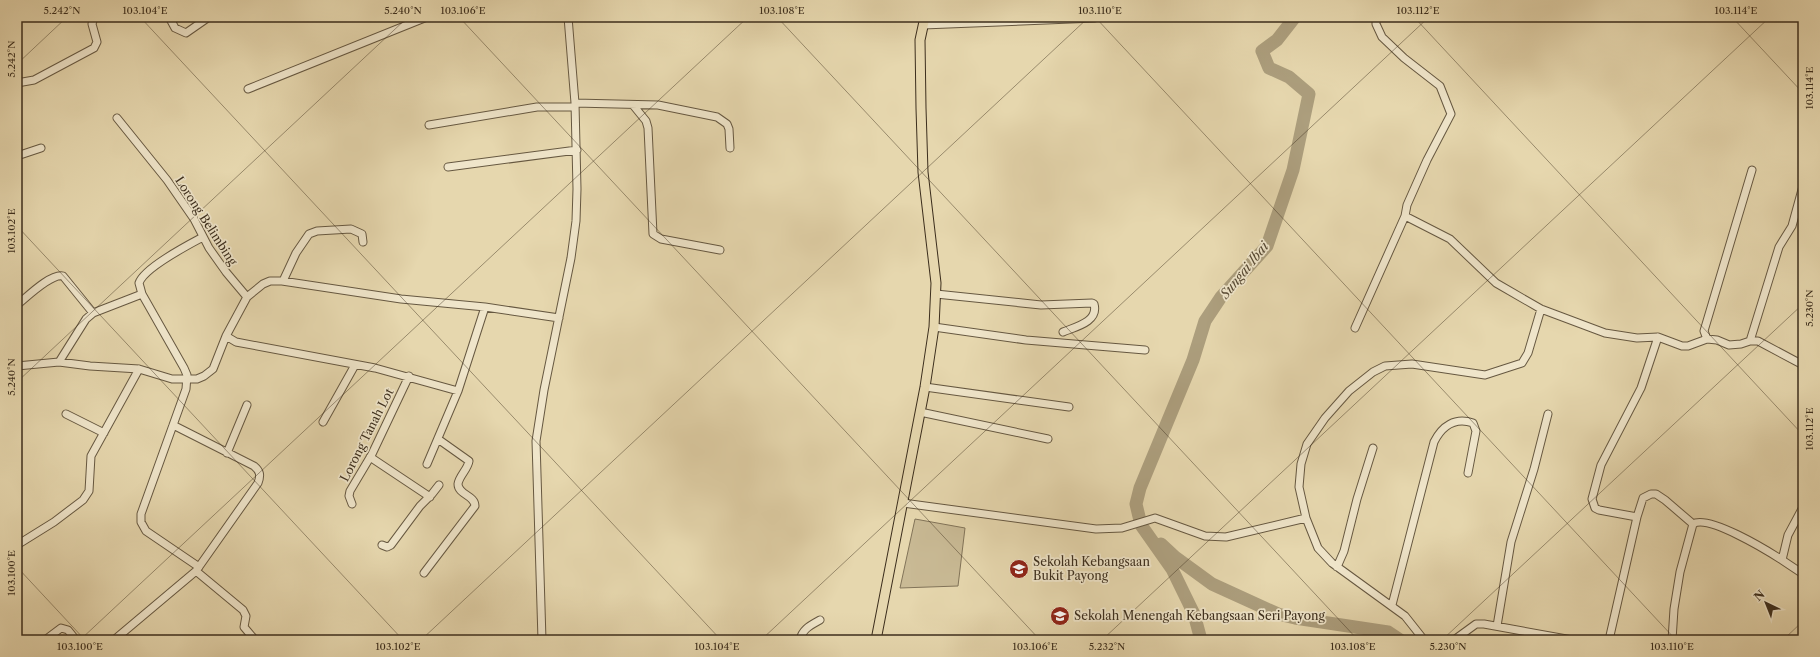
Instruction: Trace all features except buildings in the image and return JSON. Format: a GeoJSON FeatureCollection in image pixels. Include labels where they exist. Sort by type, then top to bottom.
{"type":"FeatureCollection","features":[{"type":"Feature","properties":{"kind":"main road"},"geometry":{"type":"LineString","coordinates":[[876,640],[925,387],[934,327],[936,294],[923,164],[920,40],[924,21]]}},
{"type":"Feature","properties":{"kind":"street"},"geometry":{"type":"LineString","coordinates":[[17,83],[34,80],[94,48],[97,42],[92,24],[94,17]]}},
{"type":"Feature","properties":{"kind":"street"},"geometry":{"type":"LineString","coordinates":[[169,17],[175,28],[186,33],[209,17]]}},
{"type":"Feature","properties":{"kind":"street"},"geometry":{"type":"LineString","coordinates":[[248,89],[427,17]]}},
{"type":"Feature","properties":{"kind":"street"},"geometry":{"type":"LineString","coordinates":[[542,640],[536,441],[566,286],[574,234],[577,189],[575,105],[568,17]]}},
{"type":"Feature","properties":{"kind":"street"},"geometry":{"type":"LineString","coordinates":[[1355,328],[1405,216],[1407,206],[1427,160],[1450,116],[1450,111],[1442,88],[1404,58],[1382,36],[1376,24],[1376,17]]}},
{"type":"Feature","properties":{"kind":"street"},"geometry":{"type":"LineString","coordinates":[[924,21],[1095,18]]}},
{"type":"Feature","properties":{"kind":"street"},"geometry":{"type":"LineString","coordinates":[[429,124],[531,108],[575,105],[641,104],[671,107],[708,115],[723,120],[729,129],[730,148]]}},
{"type":"Feature","properties":{"kind":"street"},"geometry":{"type":"LineString","coordinates":[[634,105],[646,121],[648,128],[653,234],[661,238],[720,250]]}},
{"type":"Feature","properties":{"kind":"street","name":"Lorong Belimbing"},"geometry":{"type":"LineString","coordinates":[[117,118],[167,180],[189,211],[203,237],[226,272],[247,297]]}},
{"type":"Feature","properties":{"kind":"street"},"geometry":{"type":"LineString","coordinates":[[17,156],[41,148]]}},
{"type":"Feature","properties":{"kind":"street"},"geometry":{"type":"LineString","coordinates":[[448,167],[577,150]]}},
{"type":"Feature","properties":{"kind":"street"},"geometry":{"type":"LineString","coordinates":[[1707,339],[1704,331],[1752,170]]}},
{"type":"Feature","properties":{"kind":"street"},"geometry":{"type":"LineString","coordinates":[[1750,341],[1779,246],[1792,226],[1803,186]]}},
{"type":"Feature","properties":{"kind":"street"},"geometry":{"type":"LineString","coordinates":[[1405,216],[1450,239],[1496,283],[1541,308],[1604,333],[1638,338],[1658,337],[1682,346],[1688,346],[1707,339],[1717,340],[1729,345],[1758,341],[1803,365]]}},
{"type":"Feature","properties":{"kind":"street"},"geometry":{"type":"LineString","coordinates":[[283,281],[296,253],[309,234],[317,231],[351,229],[362,234],[363,242]]}},
{"type":"Feature","properties":{"kind":"street"},"geometry":{"type":"LineString","coordinates":[[203,237],[168,257],[146,273],[139,283],[142,294],[184,368],[188,379],[186,389],[141,514],[141,522],[146,531],[197,569],[243,610],[246,616],[244,627],[255,640]]}},
{"type":"Feature","properties":{"kind":"street"},"geometry":{"type":"LineString","coordinates":[[17,305],[50,278],[59,275],[63,276],[93,313]]}},
{"type":"Feature","properties":{"kind":"street"},"geometry":{"type":"LineString","coordinates":[[17,366],[59,362],[90,366],[139,369],[172,379],[197,379],[213,369],[226,336],[247,297],[263,284],[270,281],[283,281],[401,299],[485,307],[559,318]]}},
{"type":"Feature","properties":{"kind":"street"},"geometry":{"type":"LineString","coordinates":[[59,362],[86,319],[93,313],[142,294]]}},
{"type":"Feature","properties":{"kind":"street"},"geometry":{"type":"LineString","coordinates":[[936,294],[1027,304],[1092,302],[1094,304],[1094,314],[1088,321],[1063,332]]}},
{"type":"Feature","properties":{"kind":"street"},"geometry":{"type":"LineString","coordinates":[[427,464],[458,391],[485,307]]}},
{"type":"Feature","properties":{"kind":"street"},"geometry":{"type":"LineString","coordinates":[[1424,640],[1405,616],[1392,605],[1337,567],[1318,548],[1306,518],[1299,487],[1301,464],[1307,444],[1325,418],[1349,391],[1373,372],[1385,366],[1396,364],[1429,366],[1485,375],[1522,363],[1528,352],[1541,308]]}},
{"type":"Feature","properties":{"kind":"street"},"geometry":{"type":"LineString","coordinates":[[934,327],[1026,340],[1145,350]]}},
{"type":"Feature","properties":{"kind":"street"},"geometry":{"type":"LineString","coordinates":[[226,336],[236,342],[375,368],[409,376],[458,391]]}},
{"type":"Feature","properties":{"kind":"street"},"geometry":{"type":"LineString","coordinates":[[1637,517],[1599,510],[1595,508],[1592,499],[1601,465],[1641,388],[1658,337]]}},
{"type":"Feature","properties":{"kind":"street"},"geometry":{"type":"LineString","coordinates":[[323,422],[355,365]]}},
{"type":"Feature","properties":{"kind":"street"},"geometry":{"type":"LineString","coordinates":[[17,545],[54,522],[83,500],[89,491],[91,456],[139,369]]}},
{"type":"Feature","properties":{"kind":"street","name":"Lorong Tanah Lot"},"geometry":{"type":"LineString","coordinates":[[352,504],[349,496],[350,491],[370,457],[409,376]]}},
{"type":"Feature","properties":{"kind":"street"},"geometry":{"type":"LineString","coordinates":[[925,387],[1069,407]]}},
{"type":"Feature","properties":{"kind":"street"},"geometry":{"type":"LineString","coordinates":[[227,453],[247,405]]}},
{"type":"Feature","properties":{"kind":"street"},"geometry":{"type":"LineString","coordinates":[[920,412],[1048,439]]}},
{"type":"Feature","properties":{"kind":"street"},"geometry":{"type":"LineString","coordinates":[[66,414],[104,433]]}},
{"type":"Feature","properties":{"kind":"street"},"geometry":{"type":"LineString","coordinates":[[1496,626],[1511,542],[1534,469],[1548,414]]}},
{"type":"Feature","properties":{"kind":"street"},"geometry":{"type":"LineString","coordinates":[[1392,605],[1434,442],[1438,434],[1445,427],[1459,420],[1473,423],[1476,431],[1468,473]]}},
{"type":"Feature","properties":{"kind":"street"},"geometry":{"type":"LineString","coordinates":[[114,640],[197,569],[258,483],[260,478],[258,469],[254,466],[173,425]]}},
{"type":"Feature","properties":{"kind":"street"},"geometry":{"type":"LineString","coordinates":[[424,573],[475,506],[472,498],[460,490],[458,483],[469,461],[438,439]]}},
{"type":"Feature","properties":{"kind":"street"},"geometry":{"type":"LineString","coordinates":[[1337,567],[1344,551],[1357,499],[1373,448]]}},
{"type":"Feature","properties":{"kind":"street"},"geometry":{"type":"LineString","coordinates":[[370,457],[430,497]]}},
{"type":"Feature","properties":{"kind":"street"},"geometry":{"type":"LineString","coordinates":[[382,545],[387,547],[391,545],[420,506],[430,497],[439,484]]}},
{"type":"Feature","properties":{"kind":"street"},"geometry":{"type":"LineString","coordinates":[[1609,640],[1637,517],[1643,498],[1647,495],[1656,494],[1693,524]]}},
{"type":"Feature","properties":{"kind":"street"},"geometry":{"type":"LineString","coordinates":[[903,503],[1096,529],[1114,529],[1151,519],[1159,519],[1213,538],[1226,537],[1306,518]]}},
{"type":"Feature","properties":{"kind":"street"},"geometry":{"type":"LineString","coordinates":[[1782,560],[1788,535],[1803,507]]}},
{"type":"Feature","properties":{"kind":"street"},"geometry":{"type":"LineString","coordinates":[[1693,524],[1701,522],[1751,540],[1803,574]]}},
{"type":"Feature","properties":{"kind":"street"},"geometry":{"type":"LineString","coordinates":[[1672,640],[1674,609],[1680,572],[1693,524]]}},
{"type":"Feature","properties":{"kind":"street"},"geometry":{"type":"LineString","coordinates":[[800,640],[801,634],[808,626],[820,620]]}},
{"type":"Feature","properties":{"kind":"street"},"geometry":{"type":"LineString","coordinates":[[1454,640],[1476,624],[1496,626],[1572,640]]}},
{"type":"Feature","properties":{"kind":"street"},"geometry":{"type":"LineString","coordinates":[[44,640],[61,628],[68,630],[76,640]]}},
{"type":"Feature","properties":{"kind":"street"},"geometry":{"type":"LineString","coordinates":[[121,634],[126,640]]}},
{"type":"Feature","properties":{"kind":"shaded area"},"geometry":{"type":"Polygon","coordinates":[[[915,519],[965,528],[958,586],[900,588],[915,519]]]}},
{"type":"Feature","properties":{"kind":"waterway","name":"Sungai Ibai"},"geometry":{"type":"LineString","coordinates":[[1201,640],[1194,614],[1172,569],[1141,525],[1136,504],[1140,488],[1193,360],[1205,321],[1221,297],[1267,246],[1293,170],[1309,94],[1289,77],[1269,68],[1262,51],[1277,40],[1295,17]]}},
{"type":"Feature","properties":{"kind":"waterway"},"geometry":{"type":"LineString","coordinates":[[1161,544],[1175,557],[1212,584],[1278,614],[1295,618],[1388,632],[1400,640]]}},
{"type":"Feature","properties":{"kind":"place","name":"Sekolah Kebangsaan Bukit Payong"},"geometry":{"type":"Point","coordinates":[1019,569]}},
{"type":"Feature","properties":{"kind":"place","name":"Sekolah Menengah Kebangsaan Seri Payong"},"geometry":{"type":"Point","coordinates":[1060,616]}}]}
